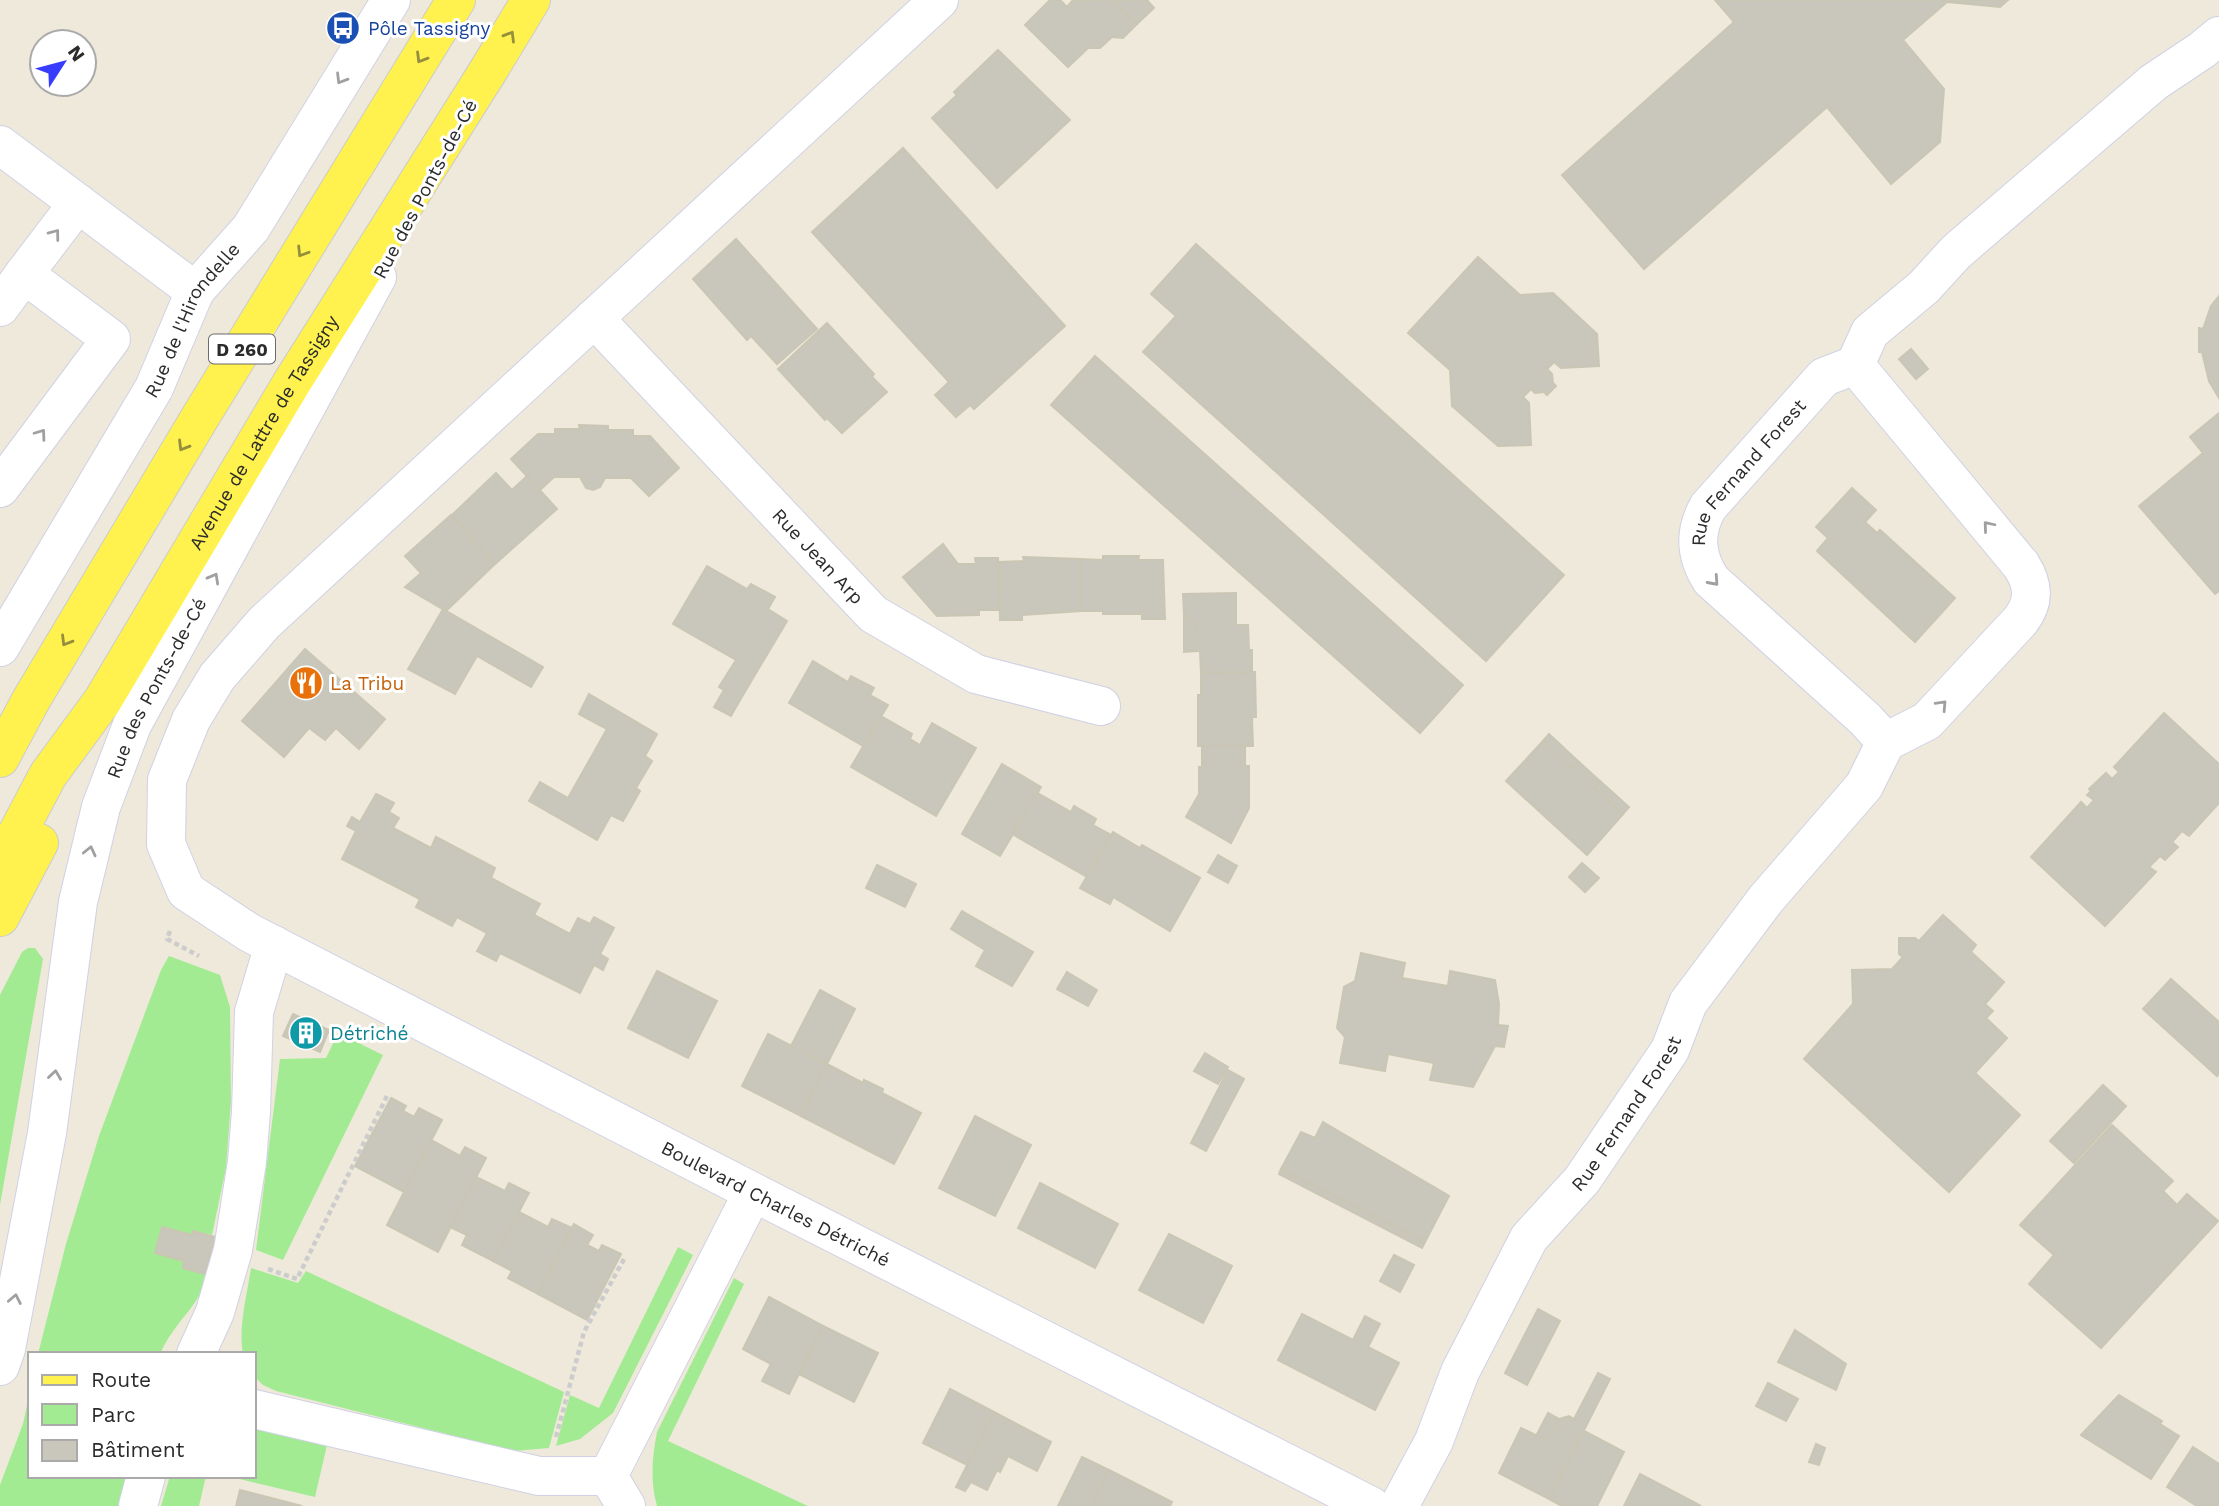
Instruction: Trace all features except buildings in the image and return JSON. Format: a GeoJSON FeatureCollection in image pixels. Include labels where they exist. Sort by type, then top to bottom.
{"type":"FeatureCollection","features":[{"type":"Feature","properties":{"kind":"main road","name":"D 260"},"geometry":{"type":"LineString","coordinates":[[0,758],[31,700],[192,430],[456,0]]}},
{"type":"Feature","properties":{"kind":"main road","name":"Avenue de Lattre de Tassigny"},"geometry":{"type":"LineString","coordinates":[[0,866],[48,775],[103,700],[291,384],[531,0]]}},
{"type":"Feature","properties":{"kind":"main road","name":"D 260"},"geometry":{"type":"LineString","coordinates":[[0,917],[69,788],[103,700]]}},
{"type":"Feature","properties":{"kind":"street","name":"Rue de l'Hirondelle"},"geometry":{"type":"LineString","coordinates":[[0,647],[154,388],[195,291],[251,228],[391,0]]}},
{"type":"Feature","properties":{"kind":"street"},"geometry":{"type":"LineString","coordinates":[[594,318],[939,0]]}},
{"type":"Feature","properties":{"kind":"street"},"geometry":{"type":"LineString","coordinates":[[1886,742],[1927,721],[2020,621],[2027,612],[2032,593],[2029,578],[2021,565],[1855,365],[1870,332],[1924,287],[1956,252],[2154,82],[2203,50],[2219,36]]}},
{"type":"Feature","properties":{"kind":"street","name":"Rue des Ponts-de-Cé"},"geometry":{"type":"LineString","coordinates":[[0,1366],[47,1133],[78,902],[101,807],[131,725],[488,71]]}},
{"type":"Feature","properties":{"kind":"street"},"geometry":{"type":"LineString","coordinates":[[0,145],[195,291]]}},
{"type":"Feature","properties":{"kind":"street"},"geometry":{"type":"LineString","coordinates":[[0,307],[78,203]]}},
{"type":"Feature","properties":{"kind":"street"},"geometry":{"type":"LineString","coordinates":[[0,488],[111,339],[24,274]]}},
{"type":"Feature","properties":{"kind":"street","name":"Rue Jean Arp"},"geometry":{"type":"LineString","coordinates":[[594,318],[873,614],[976,674],[1101,706]]}},
{"type":"Feature","properties":{"kind":"street","name":"Boulevard Charles Détriché"},"geometry":{"type":"LineString","coordinates":[[594,318],[264,623],[216,677],[191,720],[167,780],[166,844],[186,891],[221,916],[274,945],[1371,1506]]}},
{"type":"Feature","properties":{"kind":"street","name":"Rue Fernand Forest"},"geometry":{"type":"LineString","coordinates":[[1399,1506],[1434,1441],[1460,1371],[1529,1238],[1581,1180],[1670,1050],[1688,1003],[1766,899],[1864,786],[1886,742],[1865,719],[1711,580],[1699,558],[1701,519],[1708,507],[1824,377],[1855,365]]}},
{"type":"Feature","properties":{"kind":"street"},"geometry":{"type":"LineString","coordinates":[[197,1352],[215,1312],[232,1255],[247,1162],[254,1012],[274,945]]}},
{"type":"Feature","properties":{"kind":"street"},"geometry":{"type":"LineString","coordinates":[[256,1409],[539,1476],[617,1491],[753,1192]]}},
{"type":"Feature","properties":{"kind":"street"},"geometry":{"type":"LineString","coordinates":[[138,1506],[145,1478]]}},
{"type":"Feature","properties":{"kind":"path"},"geometry":{"type":"LineString","coordinates":[[167,939],[199,956]]}},
{"type":"Feature","properties":{"kind":"path"},"geometry":{"type":"LineString","coordinates":[[232,1255],[298,1279],[388,1094]]}},
{"type":"Feature","properties":{"kind":"path"},"geometry":{"type":"LineString","coordinates":[[547,1476],[584,1332],[624,1259]]}},
{"type":"Feature","properties":{"kind":"green space"},"geometry":{"type":"Polygon","coordinates":[[[35,948],[43,959],[0,1205],[0,995],[22,952],[35,948]]]}},
{"type":"Feature","properties":{"kind":"green space"},"geometry":{"type":"Polygon","coordinates":[[[169,956],[220,975],[230,1007],[231,1101],[226,1168],[212,1235],[194,1231],[192,1235],[156,1253],[184,1261],[205,1274],[200,1293],[161,1352],[39,1352],[66,1244],[99,1136],[161,970],[169,956]]]}},
{"type":"Feature","properties":{"kind":"green space"},"geometry":{"type":"Polygon","coordinates":[[[338,1033],[383,1055],[283,1260],[256,1250],[280,1059],[326,1058],[338,1033]]]}},
{"type":"Feature","properties":{"kind":"green space"},"geometry":{"type":"Polygon","coordinates":[[[678,1247],[693,1255],[613,1413],[580,1439],[556,1446],[570,1395],[599,1408],[678,1247]]]}},
{"type":"Feature","properties":{"kind":"green space"},"geometry":{"type":"Polygon","coordinates":[[[251,1268],[298,1283],[306,1271],[564,1392],[549,1448],[514,1451],[276,1391],[256,1378],[256,1352],[243,1352],[244,1311],[251,1268]]]}},
{"type":"Feature","properties":{"kind":"green space"},"geometry":{"type":"Polygon","coordinates":[[[734,1278],[744,1284],[668,1441],[808,1506],[657,1506],[652,1469],[657,1432],[734,1278]]]}},
{"type":"Feature","properties":{"kind":"green space"},"geometry":{"type":"Polygon","coordinates":[[[28,1400],[28,1478],[127,1478],[120,1506],[0,1506],[0,1485],[23,1424],[28,1400]]]}},
{"type":"Feature","properties":{"kind":"green space"},"geometry":{"type":"Polygon","coordinates":[[[256,1428],[327,1445],[315,1497],[235,1478],[256,1478],[256,1428]]]}},
{"type":"Feature","properties":{"kind":"green space"},"geometry":{"type":"Polygon","coordinates":[[[169,1478],[206,1478],[199,1506],[161,1506],[169,1478]]]}},
{"type":"Feature","properties":{"kind":"place","name":"Pôle Tassigny"},"geometry":{"type":"Point","coordinates":[343,28]}},
{"type":"Feature","properties":{"kind":"place","name":"La Tribu"},"geometry":{"type":"Point","coordinates":[306,683]}},
{"type":"Feature","properties":{"kind":"place","name":"Détriché"},"geometry":{"type":"Point","coordinates":[306,1033]}}]}
